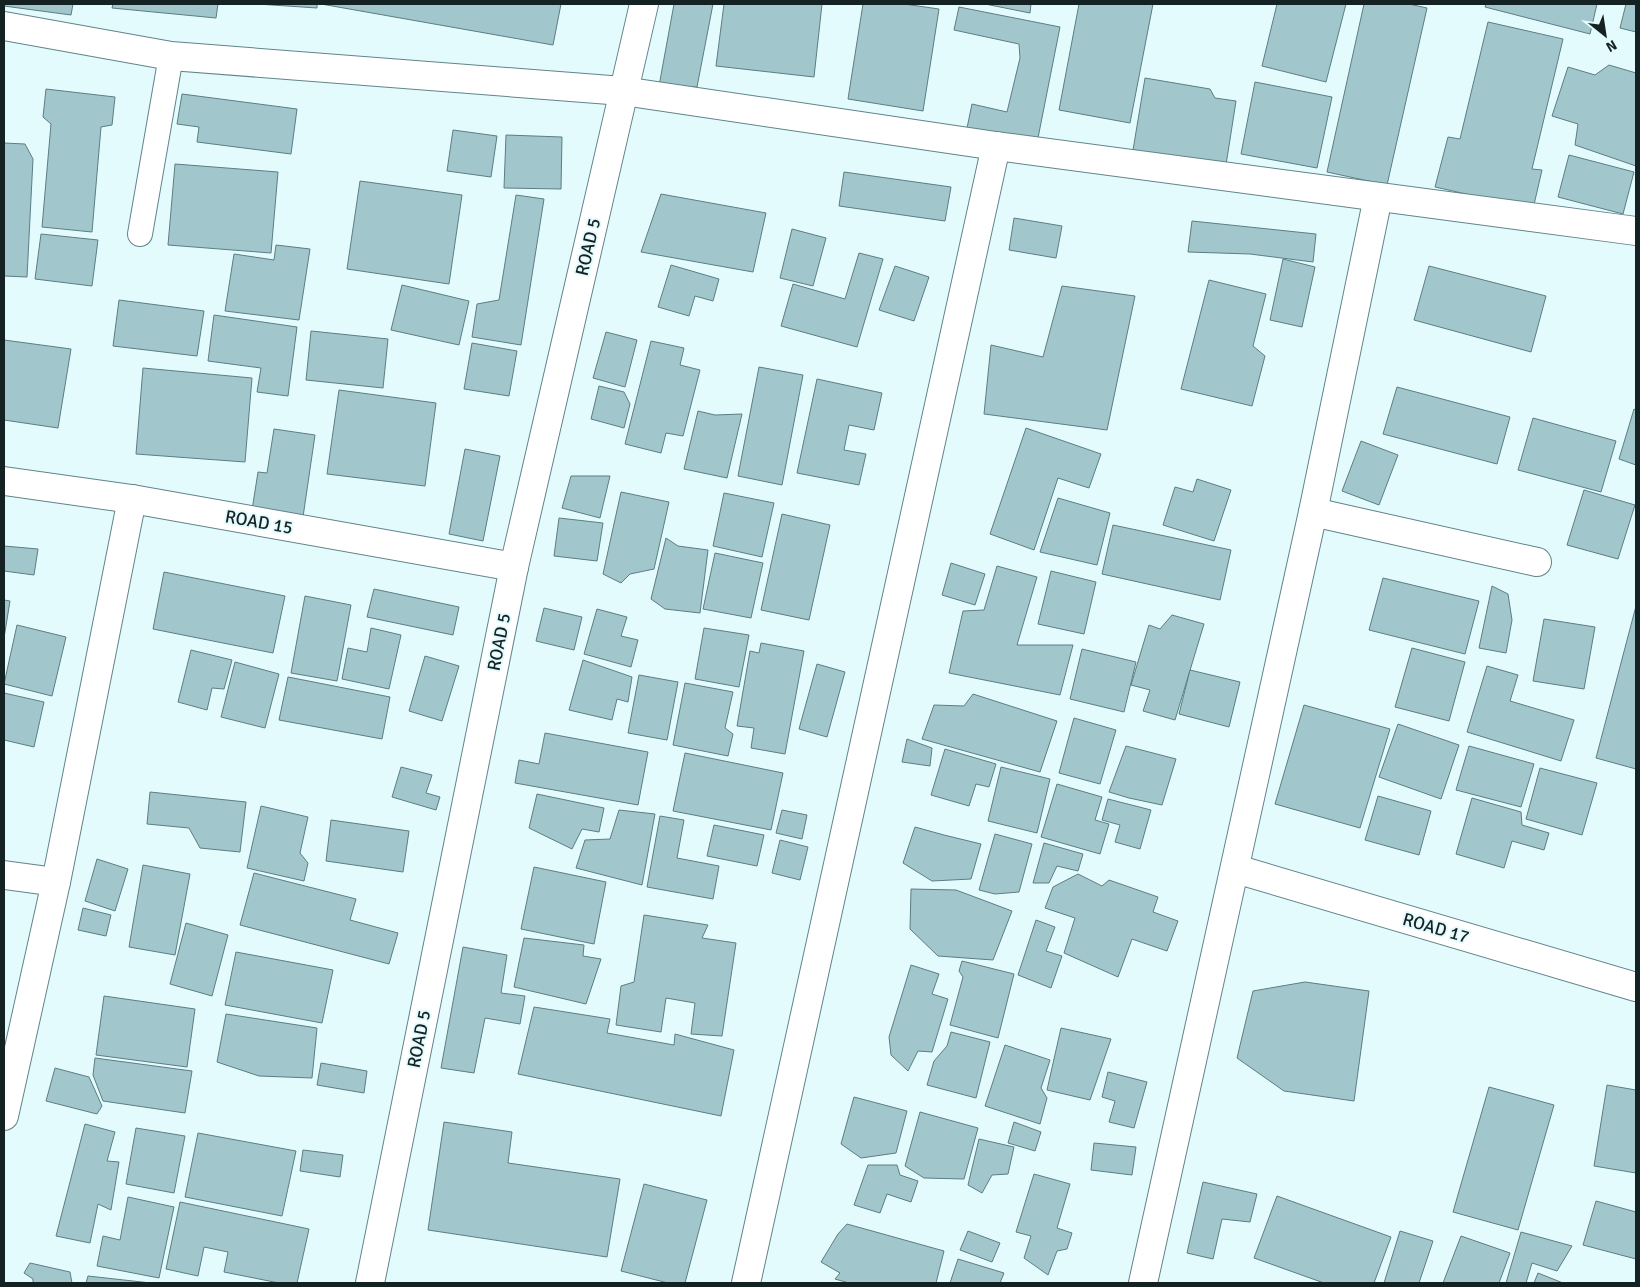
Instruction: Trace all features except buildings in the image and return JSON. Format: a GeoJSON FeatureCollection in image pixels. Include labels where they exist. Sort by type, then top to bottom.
{"type":"FeatureCollection","features":[{"type":"Feature","properties":{"kind":"street","name":"ROAD 5"},"geometry":{"type":"LineString","coordinates":[[378,1281],[514,567],[644,4]]}},
{"type":"Feature","properties":{"kind":"street"},"geometry":{"type":"LineString","coordinates":[[4,26],[171,56],[623,91],[996,146],[1636,231]]}},
{"type":"Feature","properties":{"kind":"street"},"geometry":{"type":"LineString","coordinates":[[746,1283],[996,146]]}},
{"type":"Feature","properties":{"kind":"street"},"geometry":{"type":"LineString","coordinates":[[1143,1283],[1236,869],[1313,512],[1378,197]]}},
{"type":"Feature","properties":{"kind":"street","name":"ROAD 15"},"geometry":{"type":"LineString","coordinates":[[4,481],[132,499],[514,567]]}},
{"type":"Feature","properties":{"kind":"street"},"geometry":{"type":"LineString","coordinates":[[4,1116],[56,882],[132,499]]}},
{"type":"Feature","properties":{"kind":"street"},"geometry":{"type":"LineString","coordinates":[[1313,512],[1537,562]]}},
{"type":"Feature","properties":{"kind":"street","name":"ROAD 17"},"geometry":{"type":"LineString","coordinates":[[1236,869],[1636,987]]}},
{"type":"Feature","properties":{"kind":"street"},"geometry":{"type":"LineString","coordinates":[[4,875],[56,882]]}},
{"type":"Feature","properties":{"kind":"lane"},"geometry":{"type":"LineString","coordinates":[[140,234],[171,56]]}}]}
